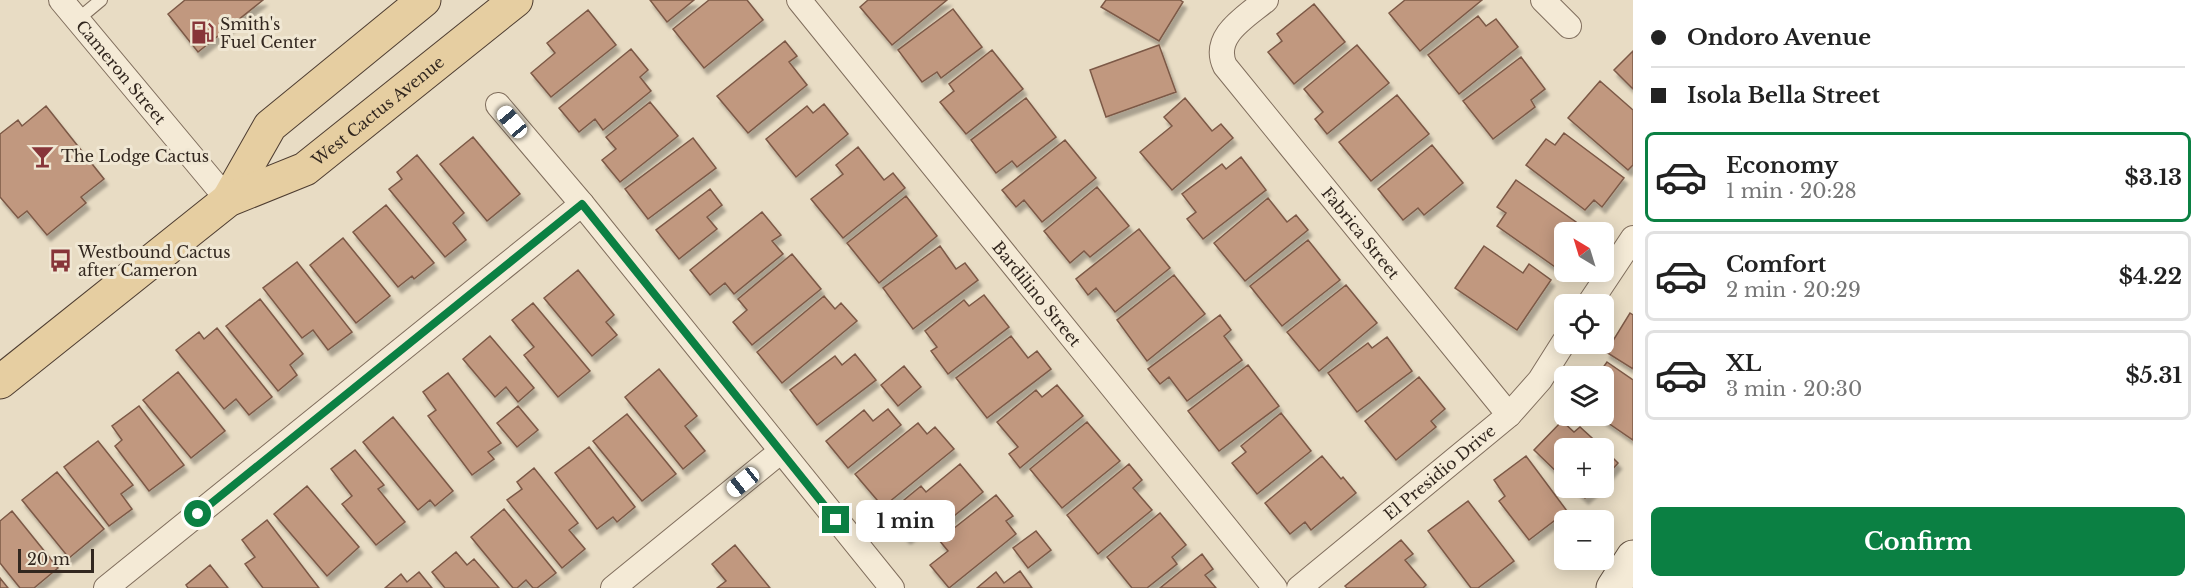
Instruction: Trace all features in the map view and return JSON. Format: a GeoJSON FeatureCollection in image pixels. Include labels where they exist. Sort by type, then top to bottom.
{"type":"FeatureCollection","features":[{"type":"Feature","properties":{"kind":"main road","name":"West Cactus Avenue"},"geometry":{"type":"LineString","coordinates":[[228,200],[270,126],[424,0]]}},
{"type":"Feature","properties":{"kind":"main road","name":"West Cactus Avenue"},"geometry":{"type":"LineString","coordinates":[[0,382],[228,200],[305,169],[516,0]]}},
{"type":"Feature","properties":{"kind":"main road"},"geometry":{"type":"LineString","coordinates":[[1613,588],[1633,557]]}},
{"type":"Feature","properties":{"kind":"street","name":"Cameron Street"},"geometry":{"type":"LineString","coordinates":[[61,0],[228,200]]}},
{"type":"Feature","properties":{"kind":"street","name":"Fabrica Street"},"geometry":{"type":"LineString","coordinates":[[1266,0],[1227,34],[1221,46],[1221,57],[1231,73],[1509,415]]}},
{"type":"Feature","properties":{"kind":"street"},"geometry":{"type":"LineString","coordinates":[[1543,0],[1569,26]]}},
{"type":"Feature","properties":{"kind":"street","name":"Bardilino Street"},"geometry":{"type":"LineString","coordinates":[[802,1],[1275,588]]}},
{"type":"Feature","properties":{"kind":"street"},"geometry":{"type":"LineString","coordinates":[[498,105],[582,204],[892,588]]}},
{"type":"Feature","properties":{"kind":"street"},"geometry":{"type":"LineString","coordinates":[[106,588],[582,204]]}},
{"type":"Feature","properties":{"kind":"street"},"geometry":{"type":"LineString","coordinates":[[1596,294],[1633,238]]}},
{"type":"Feature","properties":{"kind":"street","name":"El Presidio Drive"},"geometry":{"type":"LineString","coordinates":[[1299,588],[1509,415],[1540,380],[1556,354]]}},
{"type":"Feature","properties":{"kind":"street"},"geometry":{"type":"LineString","coordinates":[[613,588],[780,452]]}},
{"type":"Feature","properties":{"kind":"lane"},"geometry":{"type":"LineString","coordinates":[[77,20],[101,0]]}},
{"type":"Feature","properties":{"kind":"building","name":"Smith's Fuel Center"},"geometry":{"type":"Polygon","coordinates":[[[185,0],[263,0],[198,52],[168,14],[185,0]]]}},
{"type":"Feature","properties":{"kind":"building"},"geometry":{"type":"Polygon","coordinates":[[[650,0],[694,0],[667,22],[650,0]]]}},
{"type":"Feature","properties":{"kind":"building"},"geometry":{"type":"Polygon","coordinates":[[[709,0],[747,0],[763,20],[704,68],[673,29],[709,0]]]}},
{"type":"Feature","properties":{"kind":"building"},"geometry":{"type":"Polygon","coordinates":[[[868,0],[947,0],[892,45],[860,7],[868,0]]]}},
{"type":"Feature","properties":{"kind":"building"},"geometry":{"type":"Polygon","coordinates":[[[1106,0],[1180,0],[1183,2],[1159,41],[1101,7],[1106,0]]]}},
{"type":"Feature","properties":{"kind":"building"},"geometry":{"type":"Polygon","coordinates":[[[1405,0],[1482,0],[1420,51],[1389,13],[1405,0]]]}},
{"type":"Feature","properties":{"kind":"building"},"geometry":{"type":"Polygon","coordinates":[[[1314,4],[1345,42],[1294,84],[1268,52],[1282,41],[1277,34],[1314,4]]]}},
{"type":"Feature","properties":{"kind":"building"},"geometry":{"type":"Polygon","coordinates":[[[953,9],[982,47],[941,78],[937,72],[922,82],[898,50],[953,9]]]}},
{"type":"Feature","properties":{"kind":"building"},"geometry":{"type":"Polygon","coordinates":[[[588,10],[616,45],[551,97],[531,73],[555,53],[547,43],[588,10]]]}},
{"type":"Feature","properties":{"kind":"building"},"geometry":{"type":"Polygon","coordinates":[[[1478,16],[1486,26],[1496,19],[1518,47],[1459,94],[1428,55],[1478,16]]]}},
{"type":"Feature","properties":{"kind":"building"},"geometry":{"type":"Polygon","coordinates":[[[785,41],[797,56],[789,62],[807,85],[748,133],[717,96],[785,41]]]}},
{"type":"Feature","properties":{"kind":"building"},"geometry":{"type":"Polygon","coordinates":[[[1159,45],[1176,92],[1106,117],[1090,70],[1159,45]]]}},
{"type":"Feature","properties":{"kind":"building"},"geometry":{"type":"Polygon","coordinates":[[[1357,45],[1389,83],[1327,134],[1315,119],[1323,112],[1304,89],[1357,45]]]}},
{"type":"Feature","properties":{"kind":"building"},"geometry":{"type":"Polygon","coordinates":[[[631,49],[648,70],[640,77],[651,91],[603,130],[595,119],[579,132],[559,108],[631,49]]]}},
{"type":"Feature","properties":{"kind":"building"},"geometry":{"type":"Polygon","coordinates":[[[992,50],[1023,89],[966,134],[940,102],[954,91],[949,84],[992,50]]]}},
{"type":"Feature","properties":{"kind":"building"},"geometry":{"type":"Polygon","coordinates":[[[1633,51],[1633,89],[1614,70],[1633,51]]]}},
{"type":"Feature","properties":{"kind":"building"},"geometry":{"type":"Polygon","coordinates":[[[1521,57],[1545,89],[1531,100],[1535,107],[1493,139],[1463,101],[1521,57]]]}},
{"type":"Feature","properties":{"kind":"building"},"geometry":{"type":"Polygon","coordinates":[[[1600,81],[1633,110],[1633,165],[1628,170],[1568,118],[1600,81]]]}},
{"type":"Feature","properties":{"kind":"building"},"geometry":{"type":"Polygon","coordinates":[[[1397,95],[1429,134],[1371,181],[1339,142],[1397,95]]]}},
{"type":"Feature","properties":{"kind":"building"},"geometry":{"type":"Polygon","coordinates":[[[1026,98],[1056,137],[1017,167],[1012,161],[996,173],[971,140],[1026,98]]]}},
{"type":"Feature","properties":{"kind":"building"},"geometry":{"type":"Polygon","coordinates":[[[1185,98],[1212,131],[1221,124],[1233,138],[1172,190],[1140,152],[1172,126],[1164,117],[1185,98]]]}},
{"type":"Feature","properties":{"kind":"building"},"geometry":{"type":"Polygon","coordinates":[[[650,102],[678,136],[620,182],[602,160],[616,149],[606,137],[650,102]]]}},
{"type":"Feature","properties":{"kind":"building"},"geometry":{"type":"Polygon","coordinates":[[[824,104],[848,134],[796,177],[766,139],[807,106],[813,113],[824,104]]]}},
{"type":"Feature","properties":{"kind":"building","name":"The Lodge Cactus"},"geometry":{"type":"Polygon","coordinates":[[[46,106],[104,179],[81,197],[86,203],[47,235],[27,211],[18,218],[0,197],[0,134],[18,120],[22,126],[46,106]]]}},
{"type":"Feature","properties":{"kind":"building"},"geometry":{"type":"Polygon","coordinates":[[[1564,133],[1624,178],[1602,207],[1594,200],[1585,210],[1526,165],[1546,139],[1555,145],[1564,133]]]}},
{"type":"Feature","properties":{"kind":"building"},"geometry":{"type":"Polygon","coordinates":[[[473,137],[520,194],[487,221],[440,164],[473,137]]]}},
{"type":"Feature","properties":{"kind":"building"},"geometry":{"type":"Polygon","coordinates":[[[693,138],[716,168],[648,219],[625,189],[693,138]]]}},
{"type":"Feature","properties":{"kind":"building"},"geometry":{"type":"Polygon","coordinates":[[[1065,140],[1096,178],[1042,222],[1024,200],[1016,207],[1002,190],[1065,140]]]}},
{"type":"Feature","properties":{"kind":"building"},"geometry":{"type":"Polygon","coordinates":[[[1432,145],[1463,183],[1424,215],[1418,208],[1403,220],[1378,189],[1432,145]]]}},
{"type":"Feature","properties":{"kind":"building"},"geometry":{"type":"Polygon","coordinates":[[[858,147],[884,180],[893,173],[905,188],[843,238],[811,199],[843,174],[836,165],[858,147]]]}},
{"type":"Feature","properties":{"kind":"building"},"geometry":{"type":"Polygon","coordinates":[[[417,155],[464,213],[453,223],[466,240],[445,257],[389,189],[402,179],[397,172],[417,155]]]}},
{"type":"Feature","properties":{"kind":"building"},"geometry":{"type":"Polygon","coordinates":[[[1241,157],[1266,190],[1203,239],[1187,219],[1196,212],[1182,194],[1222,164],[1226,169],[1241,157]]]}},
{"type":"Feature","properties":{"kind":"building"},"geometry":{"type":"Polygon","coordinates":[[[1516,180],[1576,222],[1554,222],[1554,266],[1497,226],[1506,213],[1497,207],[1516,180]]]}},
{"type":"Feature","properties":{"kind":"building"},"geometry":{"type":"Polygon","coordinates":[[[1097,187],[1129,226],[1090,257],[1084,251],[1070,263],[1044,231],[1097,187]]]}},
{"type":"Feature","properties":{"kind":"building"},"geometry":{"type":"Polygon","coordinates":[[[710,189],[722,205],[707,217],[717,229],[679,259],[656,230],[710,189]]]}},
{"type":"Feature","properties":{"kind":"building"},"geometry":{"type":"Polygon","coordinates":[[[906,196],[937,236],[879,283],[847,243],[906,196]]]}},
{"type":"Feature","properties":{"kind":"building"},"geometry":{"type":"Polygon","coordinates":[[[1268,198],[1287,222],[1296,215],[1308,230],[1245,281],[1214,243],[1268,198]]]}},
{"type":"Feature","properties":{"kind":"building"},"geometry":{"type":"Polygon","coordinates":[[[386,205],[434,263],[414,279],[412,276],[398,287],[353,232],[386,205]]]}},
{"type":"Feature","properties":{"kind":"building"},"geometry":{"type":"Polygon","coordinates":[[[762,212],[781,235],[772,241],[783,254],[734,294],[725,283],[710,295],[690,270],[762,212]]]}},
{"type":"Feature","properties":{"kind":"building"},"geometry":{"type":"Polygon","coordinates":[[[1139,229],[1170,268],[1115,312],[1096,288],[1088,295],[1076,279],[1139,229]]]}},
{"type":"Feature","properties":{"kind":"building"},"geometry":{"type":"Polygon","coordinates":[[[343,238],[390,296],[356,323],[310,265],[343,238]]]}},
{"type":"Feature","properties":{"kind":"building"},"geometry":{"type":"Polygon","coordinates":[[[1308,240],[1340,280],[1282,326],[1250,286],[1308,240]]]}},
{"type":"Feature","properties":{"kind":"building"},"geometry":{"type":"Polygon","coordinates":[[[940,246],[956,269],[965,263],[978,280],[913,329],[883,288],[940,246]]]}},
{"type":"Feature","properties":{"kind":"building"},"geometry":{"type":"Polygon","coordinates":[[[1484,246],[1523,273],[1529,264],[1551,280],[1517,330],[1455,288],[1484,246]]]}},
{"type":"Feature","properties":{"kind":"building"},"geometry":{"type":"Polygon","coordinates":[[[792,254],[821,289],[752,345],[733,322],[747,310],[738,299],[792,254]]]}},
{"type":"Feature","properties":{"kind":"building"},"geometry":{"type":"Polygon","coordinates":[[[297,262],[352,332],[328,350],[313,330],[302,338],[263,288],[297,262]]]}},
{"type":"Feature","properties":{"kind":"building"},"geometry":{"type":"Polygon","coordinates":[[[578,270],[614,315],[606,322],[617,335],[592,356],[544,298],[578,270]]]}},
{"type":"Feature","properties":{"kind":"building"},"geometry":{"type":"Polygon","coordinates":[[[1174,275],[1205,314],[1147,361],[1117,320],[1174,275]]]}},
{"type":"Feature","properties":{"kind":"building"},"geometry":{"type":"Polygon","coordinates":[[[1346,285],[1377,323],[1319,371],[1287,332],[1346,285]]]}},
{"type":"Feature","properties":{"kind":"building"},"geometry":{"type":"Polygon","coordinates":[[[984,295],[1009,327],[948,374],[931,351],[937,347],[925,331],[964,300],[969,306],[984,295]]]}},
{"type":"Feature","properties":{"kind":"building"},"geometry":{"type":"Polygon","coordinates":[[[824,296],[835,309],[841,303],[857,321],[782,383],[757,352],[824,296]]]}},
{"type":"Feature","properties":{"kind":"building"},"geometry":{"type":"Polygon","coordinates":[[[260,299],[303,354],[290,365],[297,375],[278,391],[226,326],[260,299]]]}},
{"type":"Feature","properties":{"kind":"building"},"geometry":{"type":"Polygon","coordinates":[[[533,303],[590,371],[558,397],[524,355],[534,347],[512,320],[533,303]]]}},
{"type":"Feature","properties":{"kind":"building"},"geometry":{"type":"Polygon","coordinates":[[[1630,313],[1633,315],[1633,369],[1609,354],[1614,354],[1614,339],[1630,313]]]}},
{"type":"Feature","properties":{"kind":"building"},"geometry":{"type":"Polygon","coordinates":[[[1220,315],[1231,330],[1224,336],[1242,360],[1187,401],[1169,377],[1160,384],[1148,369],[1220,315]]]}},
{"type":"Feature","properties":{"kind":"building"},"geometry":{"type":"Polygon","coordinates":[[[217,328],[272,397],[249,415],[236,399],[224,409],[176,350],[199,332],[204,339],[217,328]]]}},
{"type":"Feature","properties":{"kind":"building"},"geometry":{"type":"Polygon","coordinates":[[[490,336],[534,388],[518,402],[506,387],[495,397],[463,359],[490,336]]]}},
{"type":"Feature","properties":{"kind":"building"},"geometry":{"type":"Polygon","coordinates":[[[1011,336],[1028,358],[1037,351],[1051,369],[987,418],[956,378],[1011,336]]]}},
{"type":"Feature","properties":{"kind":"building"},"geometry":{"type":"Polygon","coordinates":[[[1387,337],[1412,371],[1357,412],[1328,373],[1368,343],[1372,348],[1387,337]]]}},
{"type":"Feature","properties":{"kind":"building"},"geometry":{"type":"Polygon","coordinates":[[[855,354],[876,380],[817,425],[790,390],[835,356],[842,365],[855,354]]]}},
{"type":"Feature","properties":{"kind":"building"},"geometry":{"type":"Polygon","coordinates":[[[1248,365],[1279,406],[1219,451],[1188,411],[1248,365]]]}},
{"type":"Feature","properties":{"kind":"building"},"geometry":{"type":"Polygon","coordinates":[[[904,366],[921,387],[898,406],[881,385],[904,366]]]}},
{"type":"Feature","properties":{"kind":"building"},"geometry":{"type":"Polygon","coordinates":[[[1614,367],[1633,380],[1633,440],[1613,426],[1614,367]]]}},
{"type":"Feature","properties":{"kind":"building"},"geometry":{"type":"Polygon","coordinates":[[[659,369],[697,416],[685,426],[705,451],[683,469],[625,397],[659,369]]]}},
{"type":"Feature","properties":{"kind":"building"},"geometry":{"type":"Polygon","coordinates":[[[178,372],[225,431],[191,458],[143,400],[178,372]]]}},
{"type":"Feature","properties":{"kind":"building"},"geometry":{"type":"Polygon","coordinates":[[[448,373],[501,443],[488,452],[494,459],[472,475],[428,416],[436,410],[423,392],[448,373]]]}},
{"type":"Feature","properties":{"kind":"building"},"geometry":{"type":"Polygon","coordinates":[[[1419,377],[1445,409],[1431,421],[1436,427],[1396,460],[1365,421],[1419,377]]]}},
{"type":"Feature","properties":{"kind":"building"},"geometry":{"type":"Polygon","coordinates":[[[1057,385],[1083,416],[1020,468],[1009,454],[1018,447],[997,422],[1036,390],[1042,397],[1057,385]]]}},
{"type":"Feature","properties":{"kind":"building"},"geometry":{"type":"Polygon","coordinates":[[[139,406],[184,465],[149,491],[115,446],[122,440],[112,426],[139,406]]]}},
{"type":"Feature","properties":{"kind":"building"},"geometry":{"type":"Polygon","coordinates":[[[518,406],[538,430],[517,447],[497,423],[518,406]]]}},
{"type":"Feature","properties":{"kind":"building"},"geometry":{"type":"Polygon","coordinates":[[[888,409],[901,425],[848,468],[826,441],[864,410],[873,421],[888,409]]]}},
{"type":"Feature","properties":{"kind":"building"},"geometry":{"type":"Polygon","coordinates":[[[1281,413],[1311,451],[1257,494],[1232,463],[1246,452],[1241,446],[1281,413]]]}},
{"type":"Feature","properties":{"kind":"building"},"geometry":{"type":"Polygon","coordinates":[[[627,414],[676,474],[642,501],[593,441],[627,414]]]}},
{"type":"Feature","properties":{"kind":"building"},"geometry":{"type":"Polygon","coordinates":[[[393,417],[453,491],[435,506],[430,500],[418,510],[363,442],[393,417]]]}},
{"type":"Feature","properties":{"kind":"building"},"geometry":{"type":"Polygon","coordinates":[[[1087,422],[1120,461],[1062,508],[1030,469],[1087,422]]]}},
{"type":"Feature","properties":{"kind":"building"},"geometry":{"type":"Polygon","coordinates":[[[918,423],[927,434],[935,427],[954,449],[883,507],[855,474],[918,423]]]}},
{"type":"Feature","properties":{"kind":"building"},"geometry":{"type":"Polygon","coordinates":[[[1557,426],[1567,426],[1574,432],[1580,427],[1592,438],[1554,438],[1554,469],[1534,450],[1557,426]]]}},
{"type":"Feature","properties":{"kind":"building"},"geometry":{"type":"Polygon","coordinates":[[[98,441],[133,485],[121,494],[132,509],[109,526],[64,467],[98,441]]]}},
{"type":"Feature","properties":{"kind":"building"},"geometry":{"type":"Polygon","coordinates":[[[589,447],[635,507],[617,522],[613,517],[597,529],[555,473],[589,447]]]}},
{"type":"Feature","properties":{"kind":"building"},"geometry":{"type":"Polygon","coordinates":[[[355,450],[384,485],[378,489],[405,522],[376,545],[342,504],[352,496],[331,469],[355,450]]]}},
{"type":"Feature","properties":{"kind":"building"},"geometry":{"type":"Polygon","coordinates":[[[1322,456],[1356,493],[1311,530],[1305,522],[1290,534],[1265,503],[1322,456]]]}},
{"type":"Feature","properties":{"kind":"building"},"geometry":{"type":"Polygon","coordinates":[[[1526,456],[1554,494],[1554,498],[1557,498],[1566,510],[1554,510],[1554,521],[1529,540],[1499,501],[1505,496],[1494,480],[1526,456]]]}},
{"type":"Feature","properties":{"kind":"building"},"geometry":{"type":"Polygon","coordinates":[[[960,464],[983,492],[942,526],[934,516],[907,538],[887,514],[921,486],[926,492],[960,464]]]}},
{"type":"Feature","properties":{"kind":"building"},"geometry":{"type":"Polygon","coordinates":[[[1129,464],[1142,480],[1133,488],[1152,510],[1098,554],[1067,515],[1129,464]]]}},
{"type":"Feature","properties":{"kind":"building"},"geometry":{"type":"Polygon","coordinates":[[[534,468],[578,523],[569,530],[585,549],[562,568],[507,500],[522,489],[517,482],[534,468]]]}},
{"type":"Feature","properties":{"kind":"building"},"geometry":{"type":"Polygon","coordinates":[[[57,472],[104,529],[69,558],[22,500],[57,472]]]}},
{"type":"Feature","properties":{"kind":"building"},"geometry":{"type":"Polygon","coordinates":[[[307,486],[359,547],[327,576],[274,514],[307,486]]]}},
{"type":"Feature","properties":{"kind":"building"},"geometry":{"type":"Polygon","coordinates":[[[996,495],[1013,516],[1006,521],[1016,534],[949,588],[930,565],[948,551],[939,540],[996,495]]]}},
{"type":"Feature","properties":{"kind":"building"},"geometry":{"type":"Polygon","coordinates":[[[1468,501],[1514,561],[1478,588],[1471,588],[1428,531],[1468,501]]]}},
{"type":"Feature","properties":{"kind":"building"},"geometry":{"type":"Polygon","coordinates":[[[504,509],[556,573],[537,588],[533,588],[526,580],[517,588],[513,588],[471,537],[504,509]]]}},
{"type":"Feature","properties":{"kind":"building"},"geometry":{"type":"Polygon","coordinates":[[[12,511],[58,568],[34,588],[20,588],[0,563],[0,521],[12,511]]]}},
{"type":"Feature","properties":{"kind":"building"},"geometry":{"type":"Polygon","coordinates":[[[1160,513],[1186,545],[1172,557],[1177,564],[1147,588],[1132,588],[1107,557],[1160,513]]]}},
{"type":"Feature","properties":{"kind":"building"},"geometry":{"type":"Polygon","coordinates":[[[267,520],[319,588],[263,588],[245,564],[255,557],[242,540],[267,520]]]}},
{"type":"Feature","properties":{"kind":"building"},"geometry":{"type":"Polygon","coordinates":[[[1036,531],[1051,550],[1028,568],[1013,548],[1036,531]]]}},
{"type":"Feature","properties":{"kind":"building"},"geometry":{"type":"Polygon","coordinates":[[[1401,540],[1413,554],[1405,560],[1426,585],[1423,588],[1347,588],[1345,586],[1401,540]]]}},
{"type":"Feature","properties":{"kind":"building"},"geometry":{"type":"Polygon","coordinates":[[[735,545],[770,588],[717,588],[726,581],[712,564],[735,545]]]}},
{"type":"Feature","properties":{"kind":"building"},"geometry":{"type":"Polygon","coordinates":[[[456,552],[467,565],[474,559],[499,588],[445,588],[432,572],[456,552]]]}},
{"type":"Feature","properties":{"kind":"building"},"geometry":{"type":"Polygon","coordinates":[[[1202,554],[1213,569],[1205,575],[1216,588],[1160,588],[1202,554]]]}},
{"type":"Feature","properties":{"kind":"building"},"geometry":{"type":"Polygon","coordinates":[[[210,565],[228,588],[188,588],[186,585],[210,565]]]}},
{"type":"Feature","properties":{"kind":"building"},"geometry":{"type":"Polygon","coordinates":[[[1020,571],[1032,588],[977,588],[996,572],[1004,583],[1020,571]]]}},
{"type":"Feature","properties":{"kind":"building"},"geometry":{"type":"Polygon","coordinates":[[[419,572],[432,588],[385,588],[401,574],[407,582],[419,572]]]}},
{"type":"Feature","properties":{"kind":"building"},"geometry":{"type":"Polygon","coordinates":[[[0,578],[8,588],[0,588],[0,578]]]}},
{"type":"Feature","properties":{"kind":"place","name":"Smith's Fuel Center"},"geometry":{"type":"Point","coordinates":[202,33]}},
{"type":"Feature","properties":{"kind":"place","name":"The Lodge Cactus"},"geometry":{"type":"Point","coordinates":[43,156]}},
{"type":"Feature","properties":{"kind":"place","name":"Westbound Cactus after Cameron"},"geometry":{"type":"Point","coordinates":[60,261]}},
{"type":"Feature","properties":{"kind":"route"},"geometry":{"type":"LineString","coordinates":[[198,514],[582,204],[836,520]]}}]}
